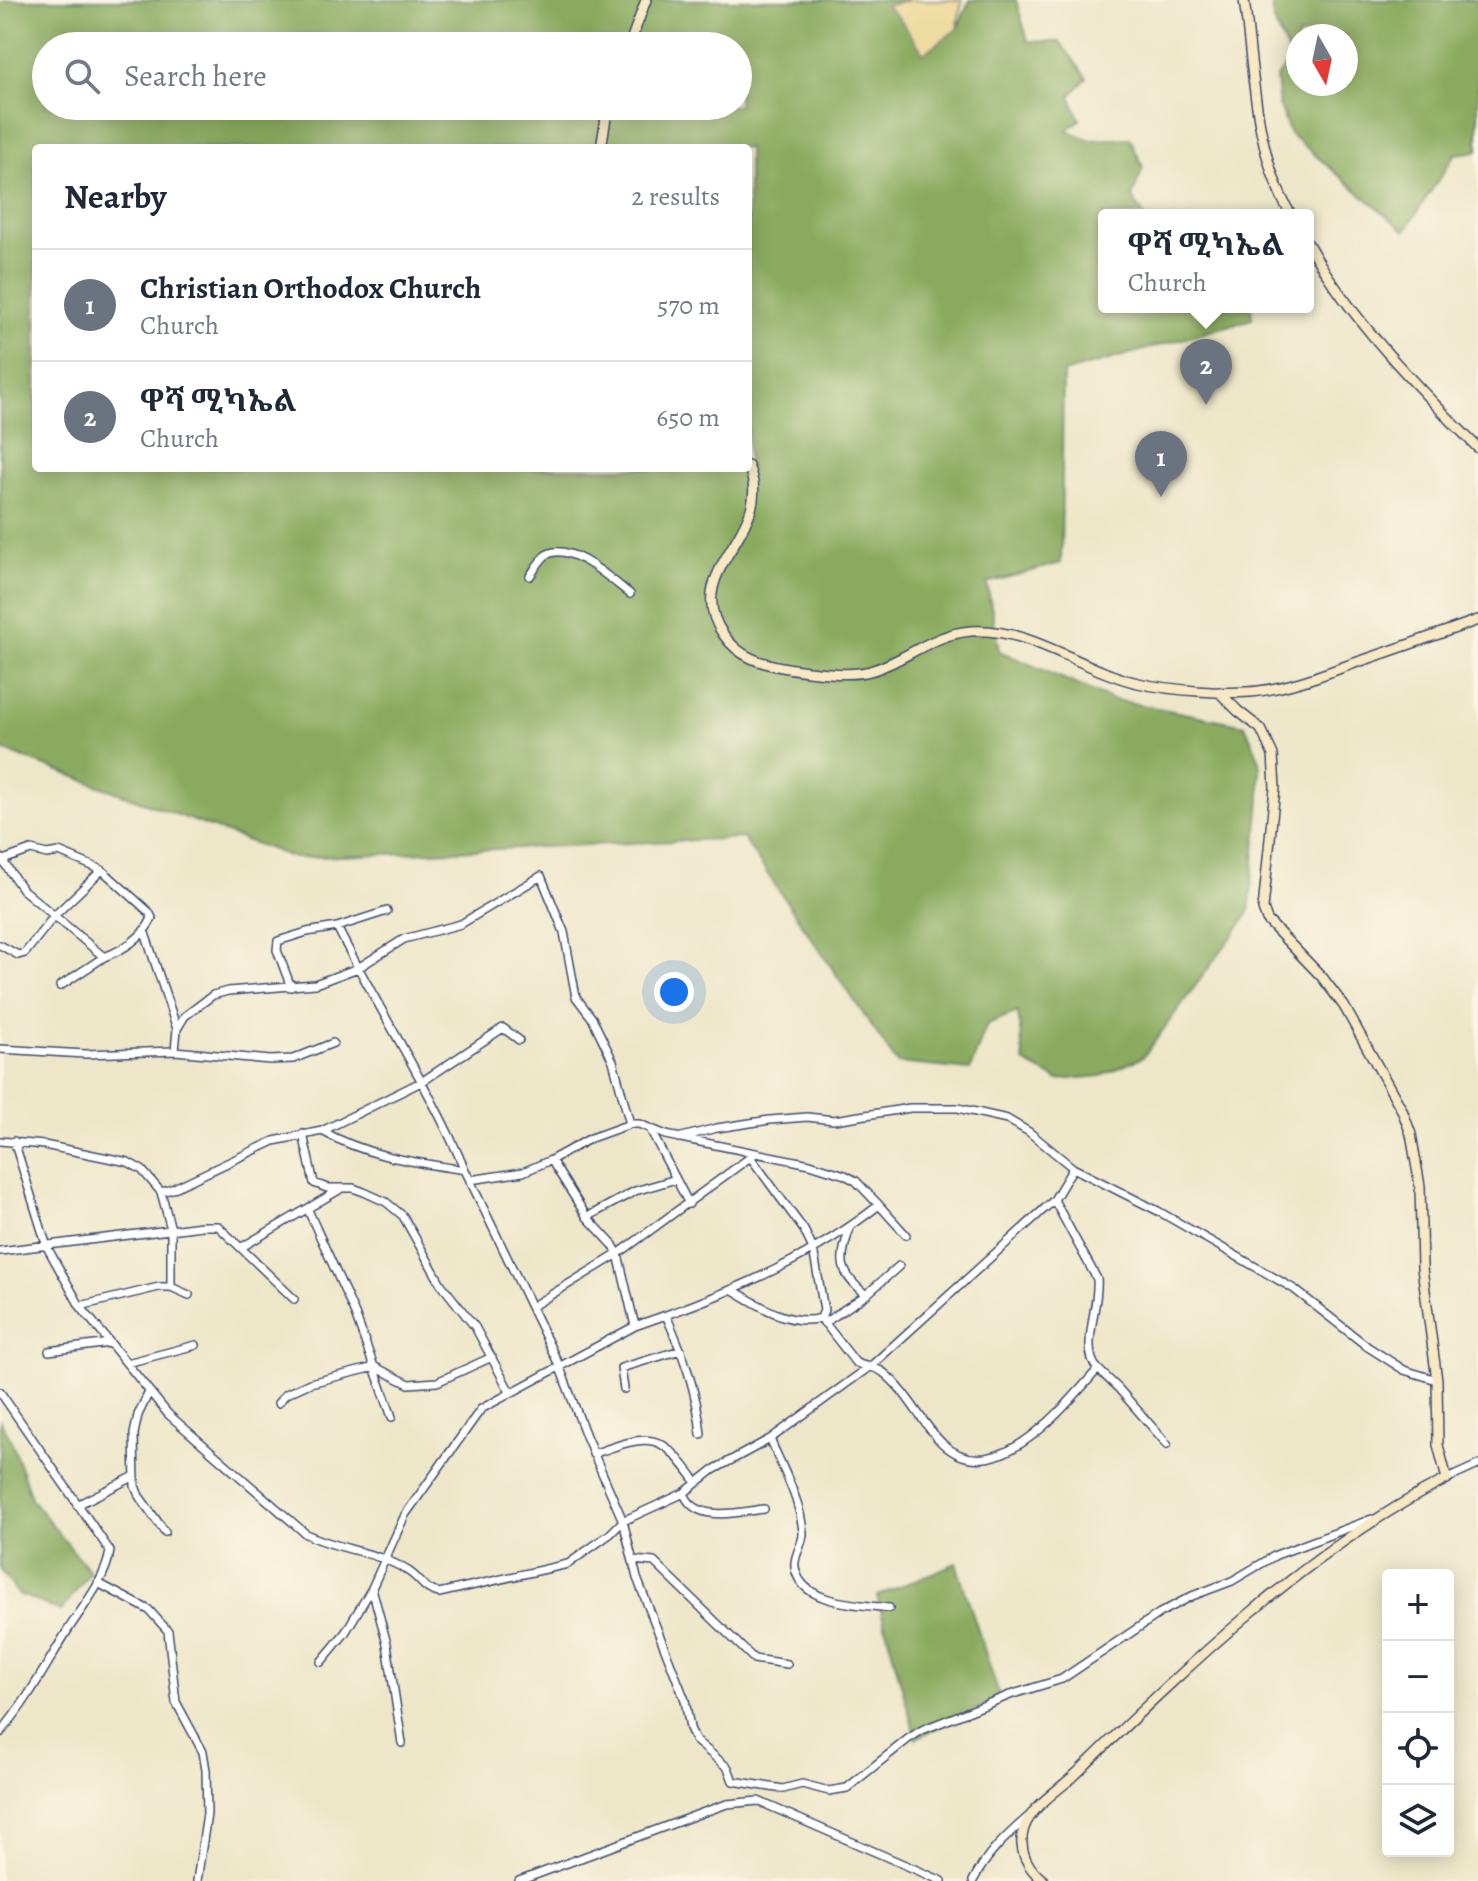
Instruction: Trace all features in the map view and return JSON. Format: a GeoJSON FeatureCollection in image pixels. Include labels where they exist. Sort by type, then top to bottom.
{"type":"FeatureCollection","features":[{"type":"Feature","properties":{"kind":"main road"},"geometry":{"type":"LineString","coordinates":[[634,32],[646,0]]}},
{"type":"Feature","properties":{"kind":"main road"},"geometry":{"type":"LineString","coordinates":[[1244,0],[1271,174],[1288,209]]}},
{"type":"Feature","properties":{"kind":"main road"},"geometry":{"type":"LineString","coordinates":[[602,144],[606,120]]}},
{"type":"Feature","properties":{"kind":"main road"},"geometry":{"type":"LineString","coordinates":[[1314,252],[1410,379],[1478,448]]}},
{"type":"Feature","properties":{"kind":"main road"},"geometry":{"type":"LineString","coordinates":[[750,472],[755,489],[754,503],[713,579],[712,596],[716,621],[723,634],[739,651],[765,663],[852,674],[885,666],[926,643],[950,635],[971,631],[1001,632],[1138,683],[1219,692],[1257,692],[1301,682],[1478,620]]}},
{"type":"Feature","properties":{"kind":"main road"},"geometry":{"type":"LineString","coordinates":[[1044,1881],[1032,1872],[1025,1861],[1023,1849],[1024,1829],[1035,1811],[1271,1596],[1380,1517],[1447,1479],[1438,1445],[1437,1380],[1422,1268],[1420,1186],[1411,1134],[1402,1110],[1344,1006],[1322,977],[1267,920],[1263,909],[1275,788],[1273,755],[1261,729],[1219,692]]}},
{"type":"Feature","properties":{"kind":"street"},"geometry":{"type":"LineString","coordinates":[[530,576],[545,556],[556,551],[567,551],[630,594]]}},
{"type":"Feature","properties":{"kind":"street"},"geometry":{"type":"LineString","coordinates":[[60,986],[130,944],[152,918],[102,870],[59,852],[47,854],[31,850],[1,859],[22,889],[104,957]]}},
{"type":"Feature","properties":{"kind":"street"},"geometry":{"type":"LineString","coordinates":[[0,945],[18,955],[25,953],[54,916],[102,870]]}},
{"type":"Feature","properties":{"kind":"street"},"geometry":{"type":"LineString","coordinates":[[177,1029],[185,1016],[213,995],[315,984],[358,968],[404,939],[461,924],[541,876],[564,932],[576,997],[592,1018],[613,1061],[630,1124]]}},
{"type":"Feature","properties":{"kind":"street"},"geometry":{"type":"LineString","coordinates":[[291,987],[277,950],[278,941],[387,911]]}},
{"type":"Feature","properties":{"kind":"street"},"geometry":{"type":"LineString","coordinates":[[337,927],[423,1081],[559,1365],[623,1521],[637,1578],[685,1700],[695,1740],[728,1768],[733,1781],[783,1789],[802,1784],[829,1791],[847,1788],[922,1730],[1010,1695],[1062,1679],[1160,1613],[1192,1596],[1232,1581],[1276,1555],[1326,1534],[1380,1517]]}},
{"type":"Feature","properties":{"kind":"street"},"geometry":{"type":"LineString","coordinates":[[144,930],[177,1029],[175,1051]]}},
{"type":"Feature","properties":{"kind":"street"},"geometry":{"type":"LineString","coordinates":[[161,1192],[251,1150],[322,1131],[423,1081],[503,1028],[519,1040]]}},
{"type":"Feature","properties":{"kind":"street"},"geometry":{"type":"LineString","coordinates":[[0,1049],[85,1054],[175,1051],[270,1060],[293,1059],[333,1043]]}},
{"type":"Feature","properties":{"kind":"street"},"geometry":{"type":"LineString","coordinates":[[678,1138],[770,1120],[807,1117],[834,1120],[887,1110],[935,1106],[1007,1119],[1029,1132],[1073,1168],[1158,1211],[1294,1289],[1368,1347],[1404,1370],[1437,1380]]}},
{"type":"Feature","properties":{"kind":"street"},"geometry":{"type":"LineString","coordinates":[[470,1180],[523,1172],[591,1138],[630,1124],[639,1124],[678,1138],[754,1156],[810,1164],[845,1175],[856,1181],[906,1235]]}},
{"type":"Feature","properties":{"kind":"street"},"geometry":{"type":"LineString","coordinates":[[650,1129],[689,1204]]}},
{"type":"Feature","properties":{"kind":"street"},"geometry":{"type":"LineString","coordinates":[[322,1131],[380,1156],[465,1170]]}},
{"type":"Feature","properties":{"kind":"street"},"geometry":{"type":"LineString","coordinates":[[303,1134],[314,1183],[319,1187],[353,1188],[375,1197],[386,1202],[410,1224],[441,1284],[475,1327],[510,1392]]}},
{"type":"Feature","properties":{"kind":"street"},"geometry":{"type":"LineString","coordinates":[[0,1141],[128,1162],[142,1170],[161,1192],[171,1229],[171,1287]]}},
{"type":"Feature","properties":{"kind":"street"},"geometry":{"type":"LineString","coordinates":[[14,1141],[47,1247],[80,1306],[184,1430],[293,1525],[322,1542],[386,1558],[414,1575],[426,1590],[439,1593],[568,1564],[623,1521],[684,1493],[713,1470],[770,1439],[872,1365],[1054,1200],[1073,1168]]}},
{"type":"Feature","properties":{"kind":"street"},"geometry":{"type":"LineString","coordinates":[[531,1307],[618,1254],[754,1156]]}},
{"type":"Feature","properties":{"kind":"street"},"geometry":{"type":"LineString","coordinates":[[754,1156],[804,1230],[813,1249],[824,1310],[822,1321],[855,1362],[872,1365],[884,1373],[903,1392],[942,1443],[953,1451],[971,1458],[1000,1455],[1039,1431],[1098,1369]]}},
{"type":"Feature","properties":{"kind":"street"},"geometry":{"type":"LineString","coordinates":[[551,1160],[587,1217],[618,1254],[635,1326]]}},
{"type":"Feature","properties":{"kind":"street"},"geometry":{"type":"LineString","coordinates":[[587,1217],[635,1191],[676,1179]]}},
{"type":"Feature","properties":{"kind":"street"},"geometry":{"type":"LineString","coordinates":[[242,1247],[341,1188]]}},
{"type":"Feature","properties":{"kind":"street"},"geometry":{"type":"LineString","coordinates":[[1054,1200],[1097,1279],[1090,1359],[1167,1444]]}},
{"type":"Feature","properties":{"kind":"street"},"geometry":{"type":"LineString","coordinates":[[321,1662],[345,1633],[372,1588],[405,1515],[481,1409],[635,1326],[733,1290],[813,1249],[850,1228],[879,1205]]}},
{"type":"Feature","properties":{"kind":"street"},"geometry":{"type":"LineString","coordinates":[[308,1210],[355,1314],[392,1417]]}},
{"type":"Feature","properties":{"kind":"street"},"geometry":{"type":"LineString","coordinates":[[0,1251],[218,1226],[294,1299]]}},
{"type":"Feature","properties":{"kind":"street"},"geometry":{"type":"LineString","coordinates":[[850,1228],[842,1252],[842,1267],[847,1277],[866,1295]]}},
{"type":"Feature","properties":{"kind":"street"},"geometry":{"type":"LineString","coordinates":[[733,1290],[777,1314],[822,1321],[866,1295],[899,1266]]}},
{"type":"Feature","properties":{"kind":"street"},"geometry":{"type":"LineString","coordinates":[[80,1306],[141,1290],[171,1287],[189,1295]]}},
{"type":"Feature","properties":{"kind":"street"},"geometry":{"type":"LineString","coordinates":[[666,1315],[681,1350],[698,1406],[701,1434]]}},
{"type":"Feature","properties":{"kind":"street"},"geometry":{"type":"LineString","coordinates":[[49,1351],[110,1343]]}},
{"type":"Feature","properties":{"kind":"street"},"geometry":{"type":"LineString","coordinates":[[127,1363],[196,1345]]}},
{"type":"Feature","properties":{"kind":"street"},"geometry":{"type":"LineString","coordinates":[[624,1389],[621,1368],[681,1350]]}},
{"type":"Feature","properties":{"kind":"street"},"geometry":{"type":"LineString","coordinates":[[278,1403],[286,1394],[310,1383],[375,1367],[409,1384],[437,1382],[492,1357]]}},
{"type":"Feature","properties":{"kind":"street"},"geometry":{"type":"LineString","coordinates":[[0,1392],[110,1551],[98,1583],[0,1733]]}},
{"type":"Feature","properties":{"kind":"street"},"geometry":{"type":"LineString","coordinates":[[149,1392],[138,1415],[134,1434],[135,1476],[139,1496],[165,1532]]}},
{"type":"Feature","properties":{"kind":"street"},"geometry":{"type":"LineString","coordinates":[[770,1439],[800,1508],[803,1540],[795,1562],[798,1577],[824,1600],[889,1608]]}},
{"type":"Feature","properties":{"kind":"street"},"geometry":{"type":"LineString","coordinates":[[593,1454],[626,1442],[659,1441],[678,1456],[697,1483]]}},
{"type":"Feature","properties":{"kind":"street"},"geometry":{"type":"LineString","coordinates":[[1447,1479],[1478,1465]]}},
{"type":"Feature","properties":{"kind":"street"},"geometry":{"type":"LineString","coordinates":[[77,1505],[135,1476]]}},
{"type":"Feature","properties":{"kind":"street"},"geometry":{"type":"LineString","coordinates":[[684,1493],[691,1504],[712,1513],[764,1509]]}},
{"type":"Feature","properties":{"kind":"street"},"geometry":{"type":"LineString","coordinates":[[633,1560],[654,1562],[754,1659],[787,1664]]}},
{"type":"Feature","properties":{"kind":"street"},"geometry":{"type":"LineString","coordinates":[[98,1583],[149,1610],[168,1631],[176,1702],[203,1752],[206,1770],[207,1814],[197,1881]]}},
{"type":"Feature","properties":{"kind":"street"},"geometry":{"type":"LineString","coordinates":[[372,1588],[387,1644],[402,1743]]}},
{"type":"Feature","properties":{"kind":"street"},"geometry":{"type":"LineString","coordinates":[[519,1881],[727,1804],[758,1801],[942,1881]]}},
{"type":"Feature","properties":{"kind":"street"},"geometry":{"type":"LineString","coordinates":[[973,1881],[982,1863],[1008,1834],[1035,1811]]}},
{"type":"Feature","properties":{"kind":"green space"},"geometry":{"type":"Polygon","coordinates":[[[6,0],[910,0],[887,7],[924,53],[957,29],[970,0],[1016,0],[1028,41],[1060,42],[1087,78],[1070,96],[1080,120],[1067,130],[1090,140],[1130,138],[1143,167],[1132,197],[1140,209],[1098,209],[1098,313],[1252,313],[1252,319],[1063,373],[1061,563],[987,583],[999,651],[1110,699],[1245,725],[1260,761],[1260,799],[1249,913],[1143,1057],[1101,1076],[1058,1080],[1024,1062],[1018,1012],[987,1024],[970,1070],[897,1063],[743,838],[294,858],[0,749],[0,4],[6,0]]]}},
{"type":"Feature","properties":{"kind":"green space"},"geometry":{"type":"Polygon","coordinates":[[[1272,0],[1478,0],[1478,151],[1455,154],[1405,231],[1290,134],[1279,106],[1276,78],[1286,65],[1286,96],[1358,96],[1358,24],[1286,24],[1286,48],[1273,20],[1272,0]]]}},
{"type":"Feature","properties":{"kind":"green space"},"geometry":{"type":"Polygon","coordinates":[[[0,1421],[10,1438],[32,1500],[90,1572],[61,1611],[18,1594],[0,1569],[0,1421]]]}},
{"type":"Feature","properties":{"kind":"green space"},"geometry":{"type":"Polygon","coordinates":[[[956,1563],[1000,1698],[916,1738],[877,1596],[956,1563]]]}},
{"type":"Feature","properties":{"kind":"sand"},"geometry":{"type":"Polygon","coordinates":[[[910,0],[962,0],[957,29],[924,53],[898,17],[886,6],[910,0]]]}},
{"type":"Feature","properties":{"kind":"place","name":"ዋሻ ሚካኤል"},"geometry":{"type":"Point","coordinates":[1206,405]}},
{"type":"Feature","properties":{"kind":"place","name":"Christian Orthodox Church"},"geometry":{"type":"Point","coordinates":[1161,497]}}]}
